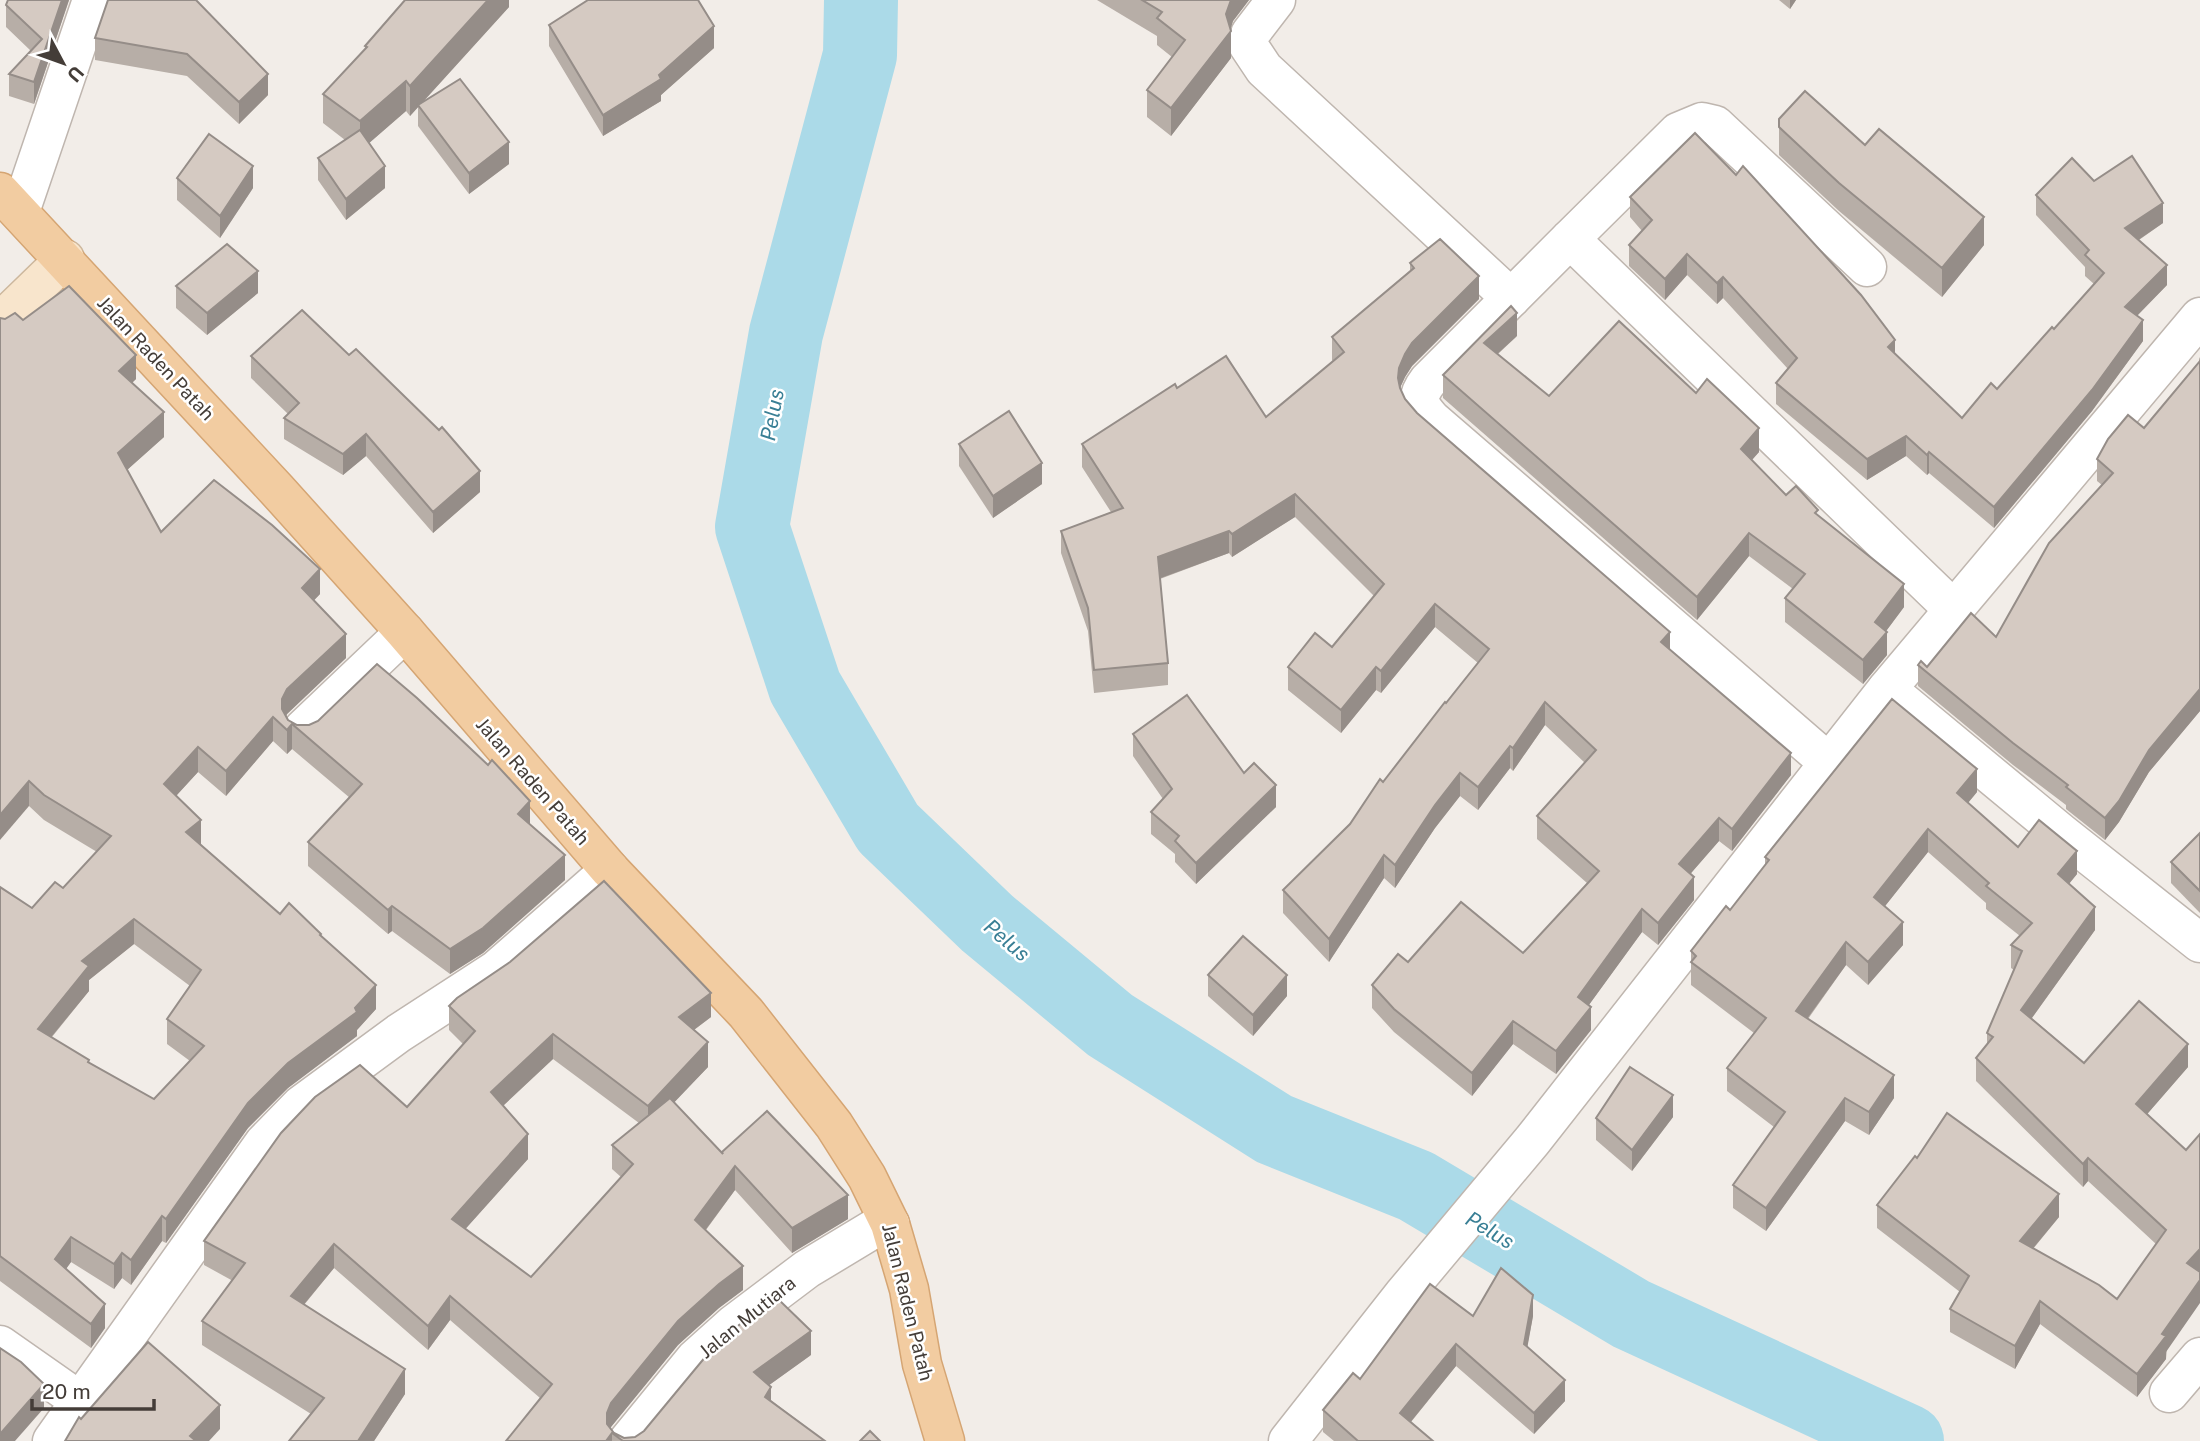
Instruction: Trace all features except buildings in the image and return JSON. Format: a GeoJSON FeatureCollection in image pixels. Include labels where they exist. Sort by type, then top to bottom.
{"type":"FeatureCollection","features":[{"type":"Feature","properties":{"kind":"main road","name":"Jalan Raden Patah"},"geometry":{"type":"LineString","coordinates":[[10,202],[405,632],[610,870],[737,1004],[834,1125],[867,1177],[890,1224],[909,1289],[922,1364],[945,1441]]}},
{"type":"Feature","properties":{"kind":"street"},"geometry":{"type":"LineString","coordinates":[[10,202],[92,0]]}},
{"type":"Feature","properties":{"kind":"street"},"geometry":{"type":"LineString","coordinates":[[1276,0],[1251,34],[1248,45],[1264,69],[1511,298]]}},
{"type":"Feature","properties":{"kind":"street"},"geometry":{"type":"LineString","coordinates":[[1829,763],[1463,446],[1421,407],[1419,400],[1420,391],[1428,381],[1678,132],[1702,122],[1715,125],[1867,267]]}},
{"type":"Feature","properties":{"kind":"street"},"geometry":{"type":"LineString","coordinates":[[1570,239],[1954,610]]}},
{"type":"Feature","properties":{"kind":"street"},"geometry":{"type":"LineString","coordinates":[[0,322],[65,259]]}},
{"type":"Feature","properties":{"kind":"street"},"geometry":{"type":"LineString","coordinates":[[1288,1441],[1403,1295],[1532,1141],[1887,689],[2200,317]]}},
{"type":"Feature","properties":{"kind":"street"},"geometry":{"type":"LineString","coordinates":[[303,729],[405,632]]}},
{"type":"Feature","properties":{"kind":"street"},"geometry":{"type":"LineString","coordinates":[[1887,689],[2200,943]]}},
{"type":"Feature","properties":{"kind":"street"},"geometry":{"type":"LineString","coordinates":[[52,1441],[264,1143],[301,1105],[399,1033],[496,970],[610,870]]}},
{"type":"Feature","properties":{"kind":"street","name":"Jalan Mutiara"},"geometry":{"type":"LineString","coordinates":[[628,1441],[695,1359],[734,1324],[825,1257],[875,1228],[890,1224]]}},
{"type":"Feature","properties":{"kind":"street"},"geometry":{"type":"LineString","coordinates":[[0,1345],[80,1402]]}},
{"type":"Feature","properties":{"kind":"street"},"geometry":{"type":"LineString","coordinates":[[2169,1393],[2200,1357]]}},
{"type":"Feature","properties":{"kind":"waterway","name":"Pelus"},"geometry":{"type":"LineString","coordinates":[[861,0],[860,55],[786,333],[752,527],[805,687],[888,828],[987,923],[1110,1025],[1274,1129],[1416,1186],[1631,1314],[1907,1441]]}}]}
